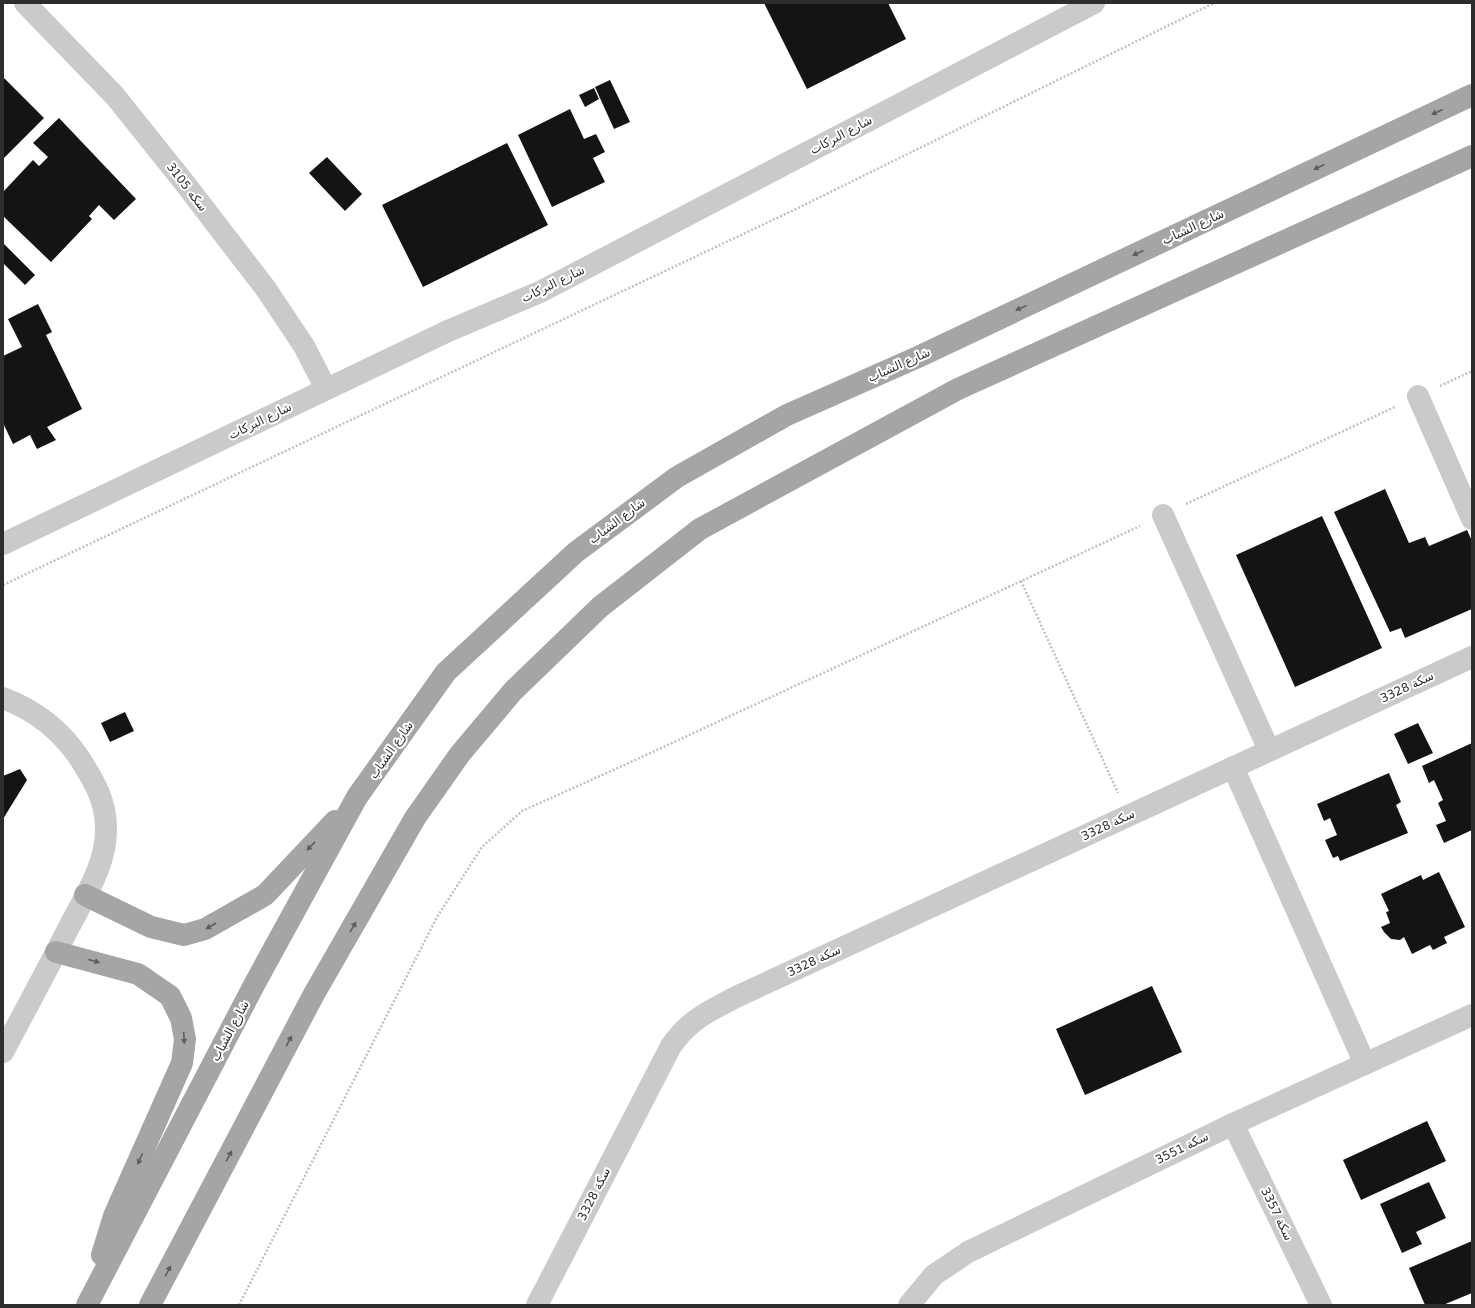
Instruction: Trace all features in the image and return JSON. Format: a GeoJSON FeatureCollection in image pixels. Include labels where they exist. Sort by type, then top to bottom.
{"type":"FeatureCollection","features":[{"type":"Feature","properties":{"kind":"main road","name":"شارع الشباب"},"geometry":{"type":"LineString","coordinates":[[86,1305],[254,985],[358,797],[446,672],[576,552],[677,477],[787,414],[918,357],[1472,95]]}},
{"type":"Feature","properties":{"kind":"main road"},"geometry":{"type":"LineString","coordinates":[[150,1305],[314,994],[415,818],[460,754],[513,691],[600,607],[700,529],[958,389],[1472,156]]}},
{"type":"Feature","properties":{"kind":"main road"},"geometry":{"type":"LineString","coordinates":[[85,895],[151,927],[184,935],[205,929],[265,896],[358,797]]}},
{"type":"Feature","properties":{"kind":"main road"},"geometry":{"type":"LineString","coordinates":[[56,952],[138,974],[170,996],[181,1018],[185,1039],[182,1063],[114,1216],[86,1305]]}},
{"type":"Feature","properties":{"kind":"street","name":"سكه 3105"},"geometry":{"type":"LineString","coordinates":[[25,3],[116,96],[183,181],[266,289],[304,346],[326,389]]}},
{"type":"Feature","properties":{"kind":"street","name":"شارع البركات"},"geometry":{"type":"LineString","coordinates":[[3,544],[448,331],[540,292],[1094,3]]}},
{"type":"Feature","properties":{"kind":"street"},"geometry":{"type":"LineString","coordinates":[[1418,396],[1472,519]]}},
{"type":"Feature","properties":{"kind":"street"},"geometry":{"type":"LineString","coordinates":[[1163,515],[1269,750]]}},
{"type":"Feature","properties":{"kind":"street","name":"سكة 3328"},"geometry":{"type":"LineString","coordinates":[[537,1305],[671,1046],[681,1031],[700,1016],[736,997],[1472,657]]}},
{"type":"Feature","properties":{"kind":"street"},"geometry":{"type":"LineString","coordinates":[[3,698],[17,703],[40,716],[58,731],[75,751],[96,784],[102,798],[106,828],[106,842],[103,857],[56,952],[3,1052]]}},
{"type":"Feature","properties":{"kind":"street"},"geometry":{"type":"LineString","coordinates":[[1233,767],[1365,1064]]}},
{"type":"Feature","properties":{"kind":"street","name":"سكة 3551"},"geometry":{"type":"LineString","coordinates":[[909,1305],[934,1275],[968,1252],[1233,1124],[1472,1015]]}},
{"type":"Feature","properties":{"kind":"street","name":"سكة 3357"},"geometry":{"type":"LineString","coordinates":[[1233,1124],[1321,1305]]}},
{"type":"Feature","properties":{"kind":"path"},"geometry":{"type":"LineString","coordinates":[[3,585],[798,208],[1214,3]]}},
{"type":"Feature","properties":{"kind":"path"},"geometry":{"type":"LineString","coordinates":[[239,1305],[437,917],[482,847],[522,811],[631,762],[1472,371]]}},
{"type":"Feature","properties":{"kind":"path"},"geometry":{"type":"LineString","coordinates":[[1021,581],[1128,815]]}},
{"type":"Feature","properties":{"kind":"building"},"geometry":{"type":"Polygon","coordinates":[[[764,3],[888,3],[906,39],[807,89],[764,3]]]}},
{"type":"Feature","properties":{"kind":"building"},"geometry":{"type":"Polygon","coordinates":[[[3,77],[44,118],[3,159],[3,77]]]}},
{"type":"Feature","properties":{"kind":"building"},"geometry":{"type":"Polygon","coordinates":[[[610,80],[630,122],[614,129],[595,87],[610,80]]]}},
{"type":"Feature","properties":{"kind":"building"},"geometry":{"type":"Polygon","coordinates":[[[594,88],[599,99],[585,107],[579,95],[594,88]]]}},
{"type":"Feature","properties":{"kind":"building"},"geometry":{"type":"Polygon","coordinates":[[[570,109],[584,139],[596,134],[605,152],[593,158],[605,182],[552,207],[518,135],[570,109]]]}},
{"type":"Feature","properties":{"kind":"building"},"geometry":{"type":"Polygon","coordinates":[[[59,118],[136,199],[114,220],[99,205],[89,216],[92,219],[51,262],[3,216],[3,192],[33,160],[39,166],[48,157],[33,143],[59,118]]]}},
{"type":"Feature","properties":{"kind":"building"},"geometry":{"type":"Polygon","coordinates":[[[507,143],[548,225],[423,287],[382,205],[507,143]]]}},
{"type":"Feature","properties":{"kind":"building"},"geometry":{"type":"Polygon","coordinates":[[[327,157],[362,194],[345,211],[309,173],[327,157]]]}},
{"type":"Feature","properties":{"kind":"building"},"geometry":{"type":"Polygon","coordinates":[[[3,243],[35,275],[25,285],[3,263],[3,243]]]}},
{"type":"Feature","properties":{"kind":"building"},"geometry":{"type":"Polygon","coordinates":[[[38,304],[52,332],[46,335],[82,409],[47,427],[56,440],[37,449],[30,435],[13,444],[3,423],[3,356],[22,347],[8,319],[38,304]]]}},
{"type":"Feature","properties":{"kind":"building"},"geometry":{"type":"Polygon","coordinates":[[[1385,489],[1409,543],[1425,537],[1429,546],[1467,530],[1472,541],[1472,609],[1405,638],[1401,628],[1390,632],[1334,512],[1385,489]]]}},
{"type":"Feature","properties":{"kind":"building"},"geometry":{"type":"Polygon","coordinates":[[[1322,516],[1382,648],[1295,687],[1236,555],[1322,516]]]}},
{"type":"Feature","properties":{"kind":"building"},"geometry":{"type":"Polygon","coordinates":[[[125,712],[134,731],[110,742],[101,723],[125,712]]]}},
{"type":"Feature","properties":{"kind":"building"},"geometry":{"type":"Polygon","coordinates":[[[1418,723],[1433,753],[1408,764],[1394,734],[1418,723]]]}},
{"type":"Feature","properties":{"kind":"building"},"geometry":{"type":"Polygon","coordinates":[[[1472,743],[1472,830],[1444,843],[1436,825],[1446,821],[1438,803],[1443,800],[1434,780],[1429,783],[1422,766],[1472,743]]]}},
{"type":"Feature","properties":{"kind":"building"},"geometry":{"type":"Polygon","coordinates":[[[20,769],[27,780],[3,819],[3,776],[20,769]]]}},
{"type":"Feature","properties":{"kind":"building"},"geometry":{"type":"Polygon","coordinates":[[[1389,773],[1401,802],[1396,805],[1408,833],[1340,861],[1338,856],[1333,858],[1325,840],[1337,835],[1330,818],[1324,821],[1317,804],[1389,773]]]}},
{"type":"Feature","properties":{"kind":"building"},"geometry":{"type":"Polygon","coordinates":[[[1439,872],[1465,927],[1444,937],[1447,943],[1433,950],[1430,945],[1412,954],[1404,937],[1400,940],[1391,939],[1381,927],[1390,923],[1386,912],[1389,911],[1381,894],[1421,875],[1423,880],[1439,872]]]}},
{"type":"Feature","properties":{"kind":"building"},"geometry":{"type":"Polygon","coordinates":[[[1152,986],[1182,1052],[1085,1095],[1056,1029],[1152,986]]]}},
{"type":"Feature","properties":{"kind":"building"},"geometry":{"type":"Polygon","coordinates":[[[1427,1121],[1446,1161],[1361,1200],[1343,1160],[1427,1121]]]}},
{"type":"Feature","properties":{"kind":"building"},"geometry":{"type":"Polygon","coordinates":[[[1429,1182],[1446,1218],[1416,1232],[1422,1244],[1402,1253],[1380,1204],[1429,1182]]]}},
{"type":"Feature","properties":{"kind":"building"},"geometry":{"type":"Polygon","coordinates":[[[1472,1241],[1472,1293],[1443,1305],[1425,1305],[1409,1268],[1472,1241]]]}}]}
